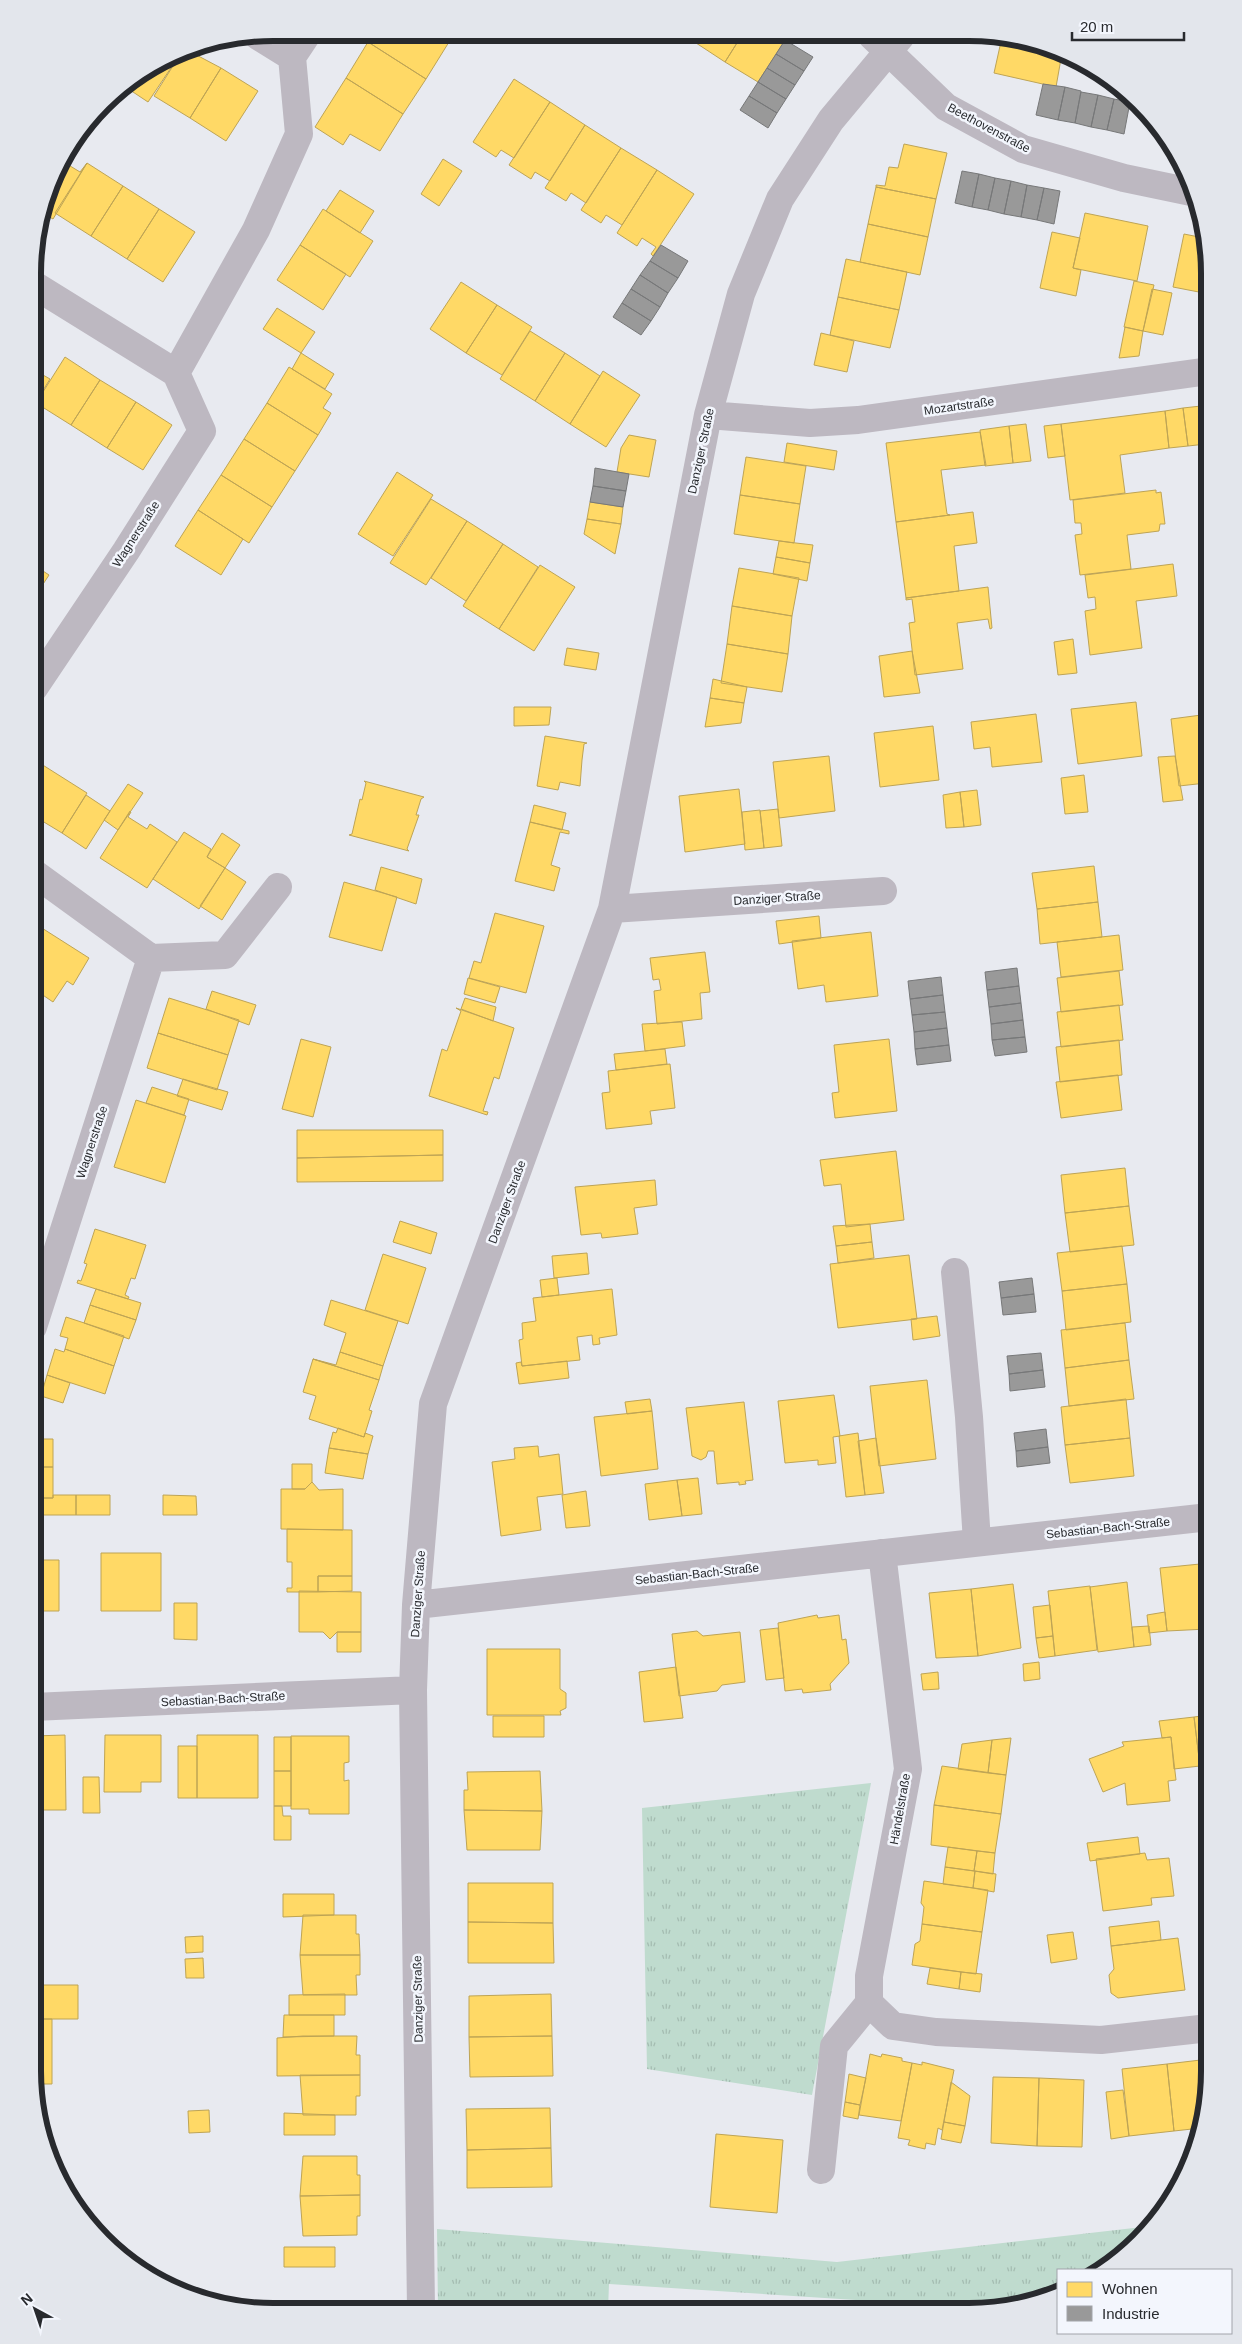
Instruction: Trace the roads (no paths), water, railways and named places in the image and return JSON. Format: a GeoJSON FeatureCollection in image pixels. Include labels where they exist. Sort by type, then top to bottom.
{"type":"FeatureCollection","features":[{"type":"Feature","properties":{"kind":"street"},"geometry":{"type":"LineString","coordinates":[[267,41],[292,57]]}},
{"type":"Feature","properties":{"kind":"street"},"geometry":{"type":"LineString","coordinates":[[41,289],[176,373],[256,230],[299,134],[292,57],[303,41]]}},
{"type":"Feature","properties":{"kind":"street","name":"Beethovenstraße"},"geometry":{"type":"LineString","coordinates":[[887,41],[946,106],[1023,149],[1124,178],[1185,191]]}},
{"type":"Feature","properties":{"kind":"street","name":"Danziger Straße"},"geometry":{"type":"LineString","coordinates":[[421,2303],[413,1690],[416,1605],[433,1404],[612,909],[708,415],[741,294],[780,199],[831,120],[887,41]]}},
{"type":"Feature","properties":{"kind":"street","name":"Wagnerstraße"},"geometry":{"type":"LineString","coordinates":[[41,678],[126,551],[202,431],[176,373]]}},
{"type":"Feature","properties":{"kind":"street","name":"Mozartstraße"},"geometry":{"type":"LineString","coordinates":[[708,415],[810,423],[858,420],[1201,373]]}},
{"type":"Feature","properties":{"kind":"street"},"geometry":{"type":"LineString","coordinates":[[41,878],[151,958],[225,955],[278,887]]}},
{"type":"Feature","properties":{"kind":"street","name":"Danziger Straße"},"geometry":{"type":"LineString","coordinates":[[612,909],[883,890]]}},
{"type":"Feature","properties":{"kind":"street","name":"Wagnerstraße"},"geometry":{"type":"LineString","coordinates":[[41,1303],[151,958]]}},
{"type":"Feature","properties":{"kind":"street"},"geometry":{"type":"LineString","coordinates":[[955,1272],[969,1417],[977,1542]]}},
{"type":"Feature","properties":{"kind":"street","name":"Sebastian-Bach-Straße"},"geometry":{"type":"LineString","coordinates":[[416,1605],[1201,1518]]}},
{"type":"Feature","properties":{"kind":"street","name":"Händelstraße"},"geometry":{"type":"LineString","coordinates":[[868,2003],[869,1976],[908,1769],[882,1553]]}},
{"type":"Feature","properties":{"kind":"street","name":"Sebastian-Bach-Straße"},"geometry":{"type":"LineString","coordinates":[[41,1707],[413,1690]]}},
{"type":"Feature","properties":{"kind":"street"},"geometry":{"type":"LineString","coordinates":[[821,2170],[834,2046],[868,2003],[893,2026],[936,2032],[1101,2040],[1201,2029]]}}]}
